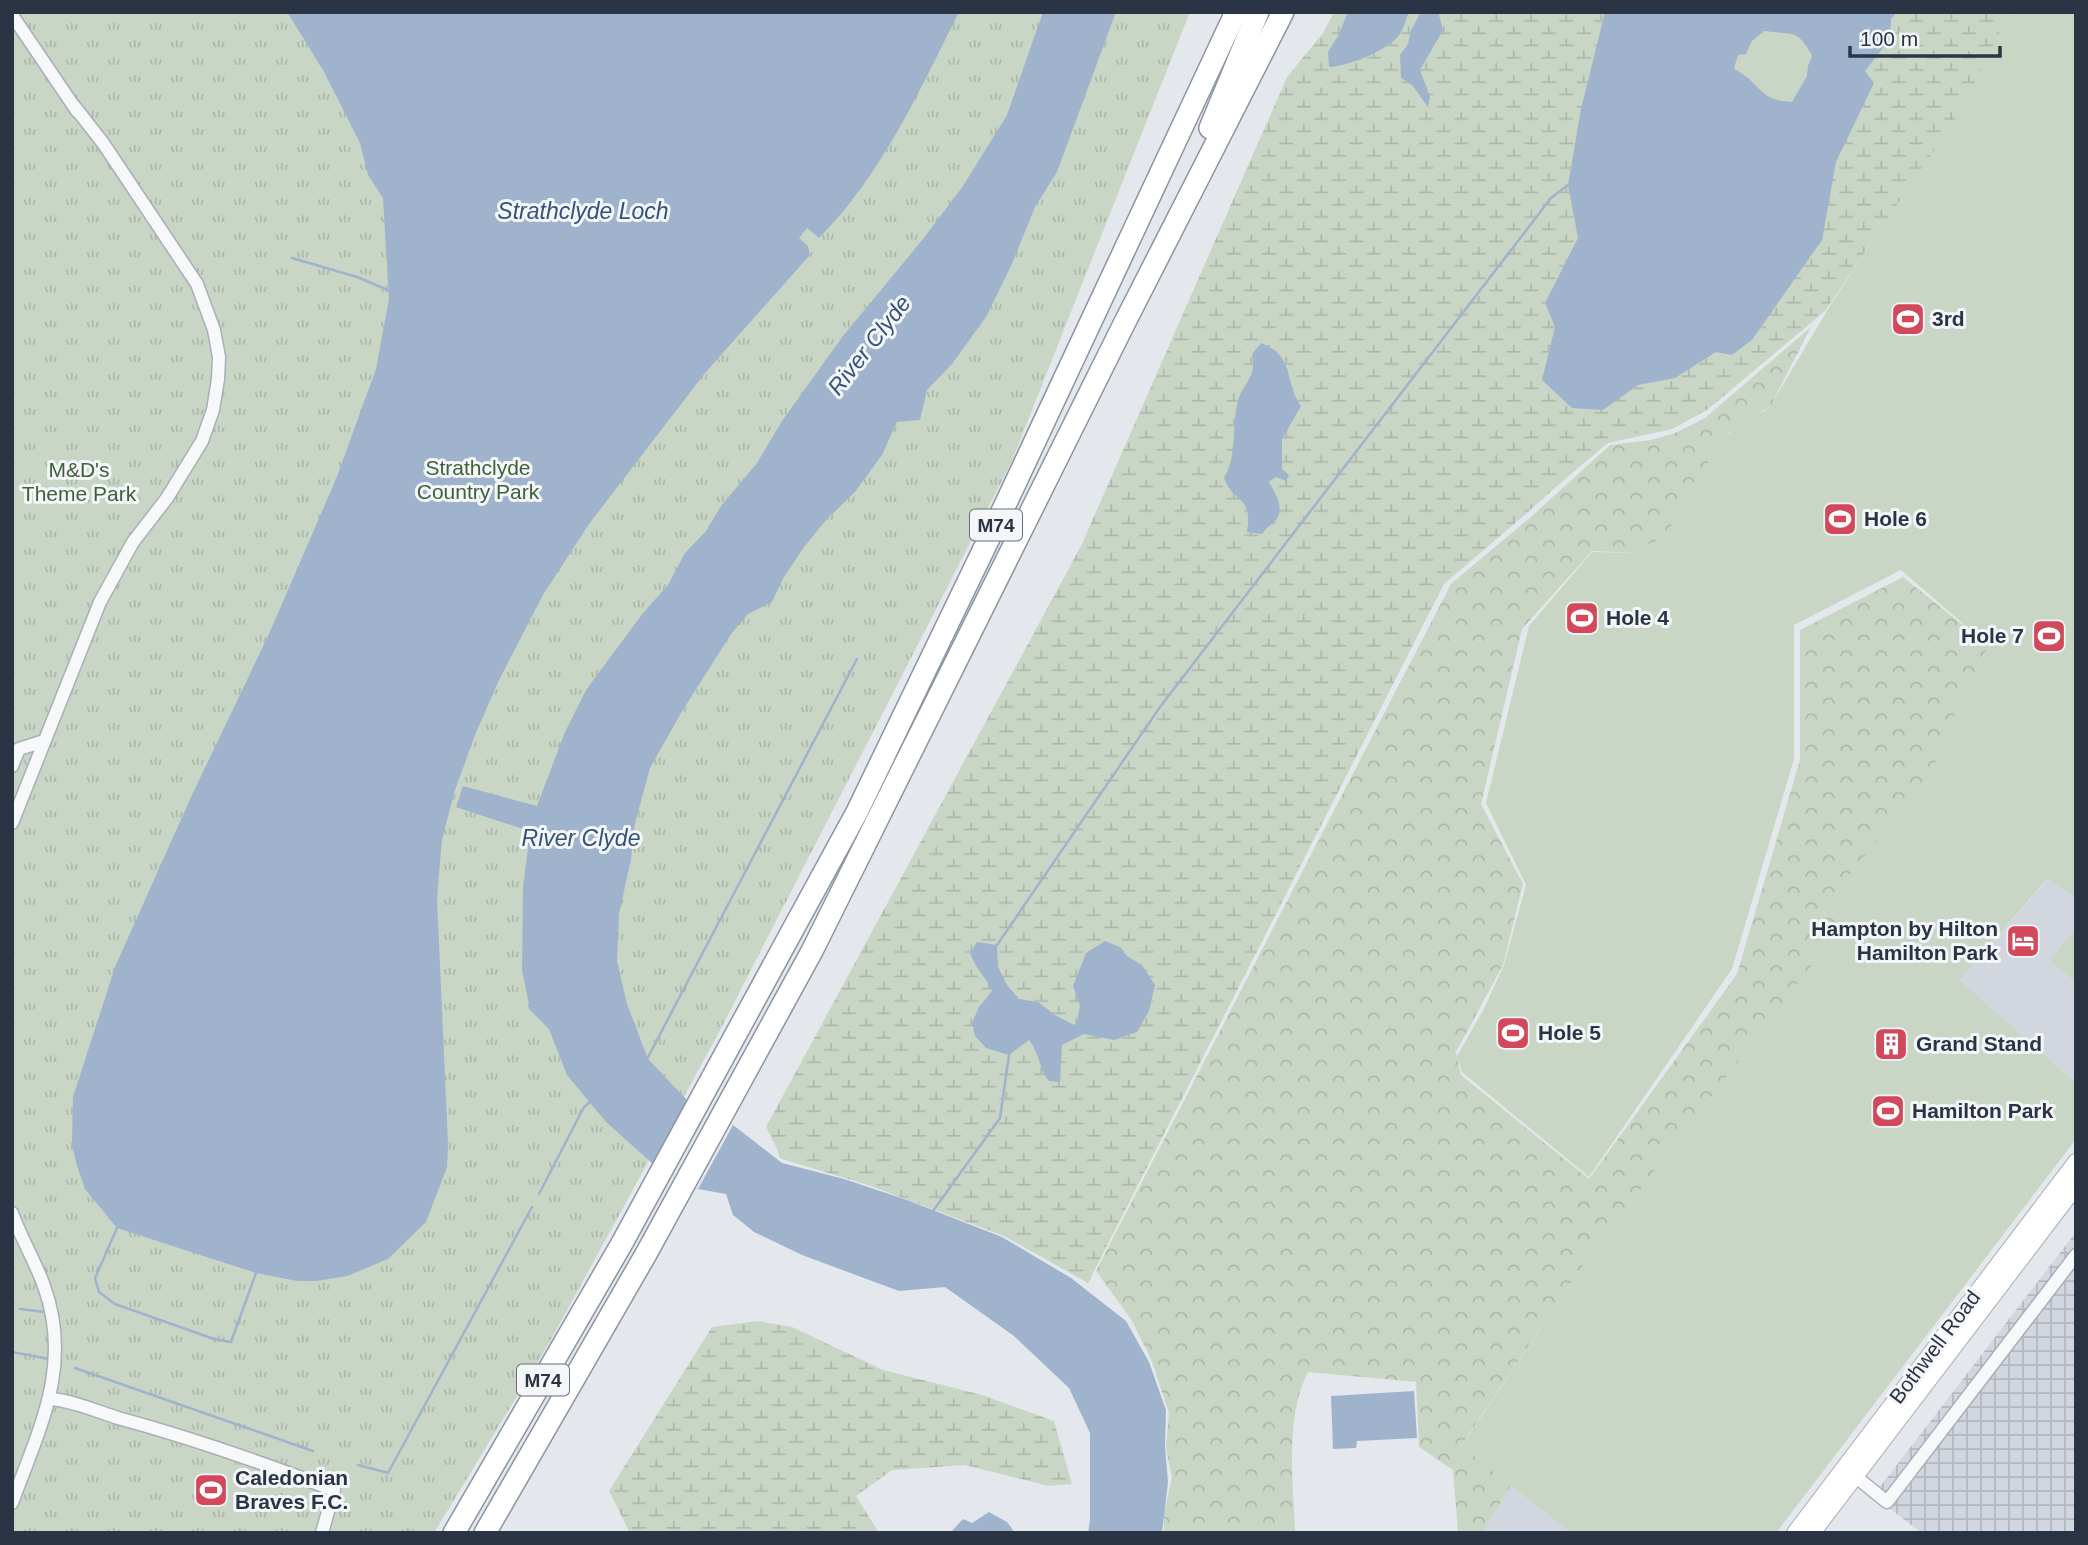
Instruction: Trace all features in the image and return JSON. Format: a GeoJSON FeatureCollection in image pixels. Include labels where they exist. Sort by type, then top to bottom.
{"type":"FeatureCollection","features":[{"type":"Feature","properties":{"kind":"highway","name":"M74"},"geometry":{"type":"LineString","coordinates":[[456,1527],[621,1245],[857,812],[1012,492],[1236,12]]}},
{"type":"Feature","properties":{"kind":"highway","name":"M74"},"geometry":{"type":"LineString","coordinates":[[488,1530],[646,1254],[812,951],[1152,269],[1258,12]]}},
{"type":"Feature","properties":{"kind":"highway"},"geometry":{"type":"LineString","coordinates":[[1152,269],[1283,12]]}},
{"type":"Feature","properties":{"kind":"main road","name":"Bothwell Road"},"geometry":{"type":"LineString","coordinates":[[1794,1533],[2076,1162]]}},
{"type":"Feature","properties":{"kind":"main road","name":"Bothwell Road"},"geometry":{"type":"LineString","coordinates":[[1812,1533],[2076,1186]]}},
{"type":"Feature","properties":{"kind":"street"},"geometry":{"type":"LineString","coordinates":[[12,15],[197,284],[214,330],[219,357],[216,393],[202,441],[167,498],[134,542],[100,601],[12,824]]}},
{"type":"Feature","properties":{"kind":"street"},"geometry":{"type":"LineString","coordinates":[[74,106],[113,169],[165,240],[205,304]]}},
{"type":"Feature","properties":{"kind":"street"},"geometry":{"type":"LineString","coordinates":[[12,766],[19,748],[44,741]]}},
{"type":"Feature","properties":{"kind":"street"},"geometry":{"type":"LineString","coordinates":[[12,1213],[45,1288],[56,1340],[51,1399],[12,1503]]}},
{"type":"Feature","properties":{"kind":"street"},"geometry":{"type":"LineString","coordinates":[[1855,1476],[1887,1502],[2076,1255]]}},
{"type":"Feature","properties":{"kind":"street"},"geometry":{"type":"LineString","coordinates":[[51,1399],[63,1400],[187,1437],[334,1490],[322,1533]]}},
{"type":"Feature","properties":{"kind":"shaded area"},"geometry":{"type":"Polygon","coordinates":[[[2048,879],[2076,898],[2076,929],[2049,960],[2076,983],[2076,1083],[1960,980],[2048,879]]]}},
{"type":"Feature","properties":{"kind":"shaded area"},"geometry":{"type":"Polygon","coordinates":[[[2076,1232],[2076,1533],[1922,1533],[1873,1496],[2076,1232]]]}},
{"type":"Feature","properties":{"kind":"shaded area"},"geometry":{"type":"Polygon","coordinates":[[[1511,1486],[1571,1533],[1486,1533],[1484,1529],[1511,1486]]]}},
{"type":"Feature","properties":{"kind":"green space","name":"Strathclyde Country Park"},"geometry":{"type":"Polygon","coordinates":[[[12,12],[1190,12],[1011,463],[717,1036],[548,1345],[434,1533],[12,1533],[12,12]]]}},
{"type":"Feature","properties":{"kind":"green space"},"geometry":{"type":"Polygon","coordinates":[[[1334,12],[1605,12],[1581,109],[1568,185],[1578,238],[1545,303],[1555,327],[1542,379],[1603,410],[1638,385],[1675,378],[1716,352],[1732,355],[1752,340],[1822,240],[1836,162],[1874,84],[1865,71],[1890,40],[1891,19],[1897,12],[2010,12],[1957,116],[1825,311],[1707,410],[1667,426],[1608,440],[1444,584],[1088,1283],[1004,1236],[871,1186],[782,1159],[766,1127],[1081,546],[1287,77],[1323,33],[1334,12]]]}},
{"type":"Feature","properties":{"kind":"green space"},"geometry":{"type":"Polygon","coordinates":[[[1337,12],[2007,12],[1958,110],[2010,12],[2076,12],[2076,898],[2047,879],[1960,980],[2076,1083],[2076,1139],[1776,1533],[1571,1533],[1461,1447],[1583,1265],[1848,916],[1828,899],[1928,781],[1969,682],[1989,646],[1901,570],[1794,625],[1794,759],[1732,969],[1589,1177],[1462,1072],[1457,1056],[1484,1009],[1504,965],[1526,885],[1486,803],[1529,626],[1592,552],[1635,553],[1646,544],[1658,540],[1680,513],[1685,494],[1708,462],[1715,444],[1754,414],[1763,412],[1771,405],[1831,304],[1951,121],[1707,410],[1672,429],[1608,443],[1442,582],[1093,1265],[1090,1281],[999,1233],[877,1186],[780,1158],[769,1124],[1084,547],[1337,12]]]}},
{"type":"Feature","properties":{"kind":"green space"},"geometry":{"type":"Polygon","coordinates":[[[1811,327],[1771,405],[1747,419],[1729,432],[1726,439],[1715,444],[1707,465],[1685,494],[1680,518],[1654,543],[1646,544],[1635,553],[1592,551],[1522,629],[1481,804],[1523,884],[1503,965],[1456,1052],[1461,1075],[1589,1179],[1737,974],[1800,760],[1800,630],[1903,577],[1989,646],[1969,682],[1928,781],[1829,899],[1849,916],[1583,1265],[1461,1446],[1511,1486],[1484,1529],[1486,1533],[1458,1533],[1453,1470],[1419,1447],[1416,1382],[1308,1372],[1301,1389],[1293,1428],[1295,1531],[1164,1533],[1164,1513],[1172,1477],[1166,1448],[1169,1413],[1151,1359],[1131,1319],[1096,1271],[1451,584],[1532,516],[1610,445],[1651,440],[1675,433],[1705,418],[1811,327]]]}},
{"type":"Feature","properties":{"kind":"green space"},"geometry":{"type":"Polygon","coordinates":[[[2076,929],[2076,983],[2049,960],[2076,929]]]}},
{"type":"Feature","properties":{"kind":"green space"},"geometry":{"type":"Polygon","coordinates":[[[758,1321],[792,1327],[883,1370],[982,1395],[1054,1421],[1072,1484],[1049,1486],[965,1465],[892,1470],[856,1496],[879,1533],[630,1533],[609,1491],[712,1327],[758,1321]]]}},
{"type":"Feature","properties":{"kind":"water","name":"Strathclyde Loch"},"geometry":{"type":"Polygon","coordinates":[[[287,12],[959,12],[898,131],[862,188],[819,238],[807,228],[799,238],[808,246],[810,255],[705,373],[589,524],[543,595],[499,680],[454,793],[442,840],[437,898],[447,1167],[426,1222],[388,1259],[347,1276],[317,1281],[297,1281],[256,1273],[117,1228],[85,1189],[72,1145],[73,1097],[115,967],[191,797],[269,634],[336,479],[376,369],[389,299],[383,198],[368,175],[360,143],[323,70],[287,12]]]}},
{"type":"Feature","properties":{"kind":"water","name":"River Clyde"},"geometry":{"type":"Polygon","coordinates":[[[1043,12],[1116,12],[1057,172],[1035,207],[986,317],[952,364],[927,390],[920,420],[897,422],[882,455],[855,492],[827,519],[804,547],[784,577],[772,602],[748,614],[731,634],[650,768],[635,823],[631,859],[619,914],[617,961],[627,1004],[648,1059],[688,1101],[733,1125],[782,1163],[844,1179],[907,1200],[1002,1237],[1071,1278],[1126,1321],[1149,1362],[1166,1410],[1168,1482],[1162,1533],[1088,1533],[1090,1433],[1069,1388],[1014,1336],[945,1287],[899,1291],[802,1255],[754,1232],[733,1215],[726,1194],[698,1189],[654,1165],[606,1122],[567,1075],[549,1029],[530,1010],[522,970],[523,887],[528,848],[526,830],[456,807],[463,786],[537,806],[565,732],[586,690],[643,613],[668,585],[685,553],[706,531],[721,506],[757,463],[782,421],[843,336],[963,186],[1007,115],[1043,12]]]}},
{"type":"Feature","properties":{"kind":"water"},"geometry":{"type":"Polygon","coordinates":[[[1348,12],[1409,12],[1400,34],[1386,46],[1357,61],[1329,67],[1328,52],[1348,12]]]}},
{"type":"Feature","properties":{"kind":"water"},"geometry":{"type":"Polygon","coordinates":[[[1421,12],[1438,12],[1443,30],[1420,70],[1430,97],[1428,107],[1412,85],[1401,78],[1400,55],[1408,44],[1411,30],[1421,12]]]}},
{"type":"Feature","properties":{"kind":"water"},"geometry":{"type":"Polygon","coordinates":[[[1605,12],[1897,12],[1891,19],[1890,39],[1865,71],[1874,83],[1836,162],[1822,240],[1752,340],[1732,355],[1716,352],[1675,378],[1638,385],[1603,410],[1572,408],[1542,380],[1555,327],[1545,303],[1578,238],[1568,185],[1581,109],[1605,12]],[[1764,31],[1752,41],[1746,54],[1738,55],[1734,68],[1767,95],[1777,100],[1792,102],[1807,76],[1812,56],[1803,41],[1793,34],[1764,31]]]}},
{"type":"Feature","properties":{"kind":"water"},"geometry":{"type":"Polygon","coordinates":[[[1261,343],[1280,355],[1301,406],[1282,439],[1282,469],[1289,475],[1286,481],[1276,477],[1269,482],[1280,511],[1275,521],[1262,534],[1247,532],[1245,505],[1228,487],[1224,478],[1233,450],[1238,401],[1253,369],[1252,354],[1261,343]]]}},
{"type":"Feature","properties":{"kind":"water"},"geometry":{"type":"Polygon","coordinates":[[[1105,941],[1120,947],[1128,957],[1142,965],[1155,985],[1149,1011],[1137,1032],[1114,1040],[1084,1034],[1062,1045],[1060,1082],[1049,1081],[1046,1077],[1029,1040],[1009,1055],[986,1048],[975,1036],[972,1023],[979,1007],[992,991],[970,953],[977,942],[997,945],[998,967],[1007,985],[1019,999],[1038,1002],[1076,1026],[1080,1006],[1073,986],[1086,953],[1105,941]]]}},
{"type":"Feature","properties":{"kind":"water"},"geometry":{"type":"Polygon","coordinates":[[[1414,1391],[1417,1438],[1357,1441],[1356,1448],[1333,1449],[1331,1396],[1414,1391]]]}},
{"type":"Feature","properties":{"kind":"water"},"geometry":{"type":"Polygon","coordinates":[[[989,1512],[1007,1522],[1015,1533],[950,1533],[963,1519],[972,1523],[989,1512]]]}},
{"type":"Feature","properties":{"kind":"pier"},"geometry":{"type":"Polygon","coordinates":[[[688,1101],[733,1125],[698,1189],[654,1165],[688,1101]]]}},
{"type":"Feature","properties":{"kind":"waterway"},"geometry":{"type":"LineString","coordinates":[[997,945],[1160,707],[1551,198],[1568,185]]}},
{"type":"Feature","properties":{"kind":"waterway"},"geometry":{"type":"LineString","coordinates":[[292,258],[357,277],[388,290]]}},
{"type":"Feature","properties":{"kind":"waterway"},"geometry":{"type":"LineString","coordinates":[[647,1059],[857,659]]}},
{"type":"Feature","properties":{"kind":"waterway"},"geometry":{"type":"LineString","coordinates":[[933,1211],[1000,1118],[1009,1055]]}},
{"type":"Feature","properties":{"kind":"waterway"},"geometry":{"type":"LineString","coordinates":[[539,1194],[584,1107],[592,1100]]}},
{"type":"Feature","properties":{"kind":"waterway"},"geometry":{"type":"LineString","coordinates":[[358,1465],[388,1473],[532,1207]]}},
{"type":"Feature","properties":{"kind":"waterway"},"geometry":{"type":"LineString","coordinates":[[117,1228],[95,1278],[99,1292],[115,1304],[214,1339],[231,1342],[256,1273]]}},
{"type":"Feature","properties":{"kind":"waterway"},"geometry":{"type":"LineString","coordinates":[[20,1309],[44,1312]]}},
{"type":"Feature","properties":{"kind":"waterway"},"geometry":{"type":"LineString","coordinates":[[12,1352],[49,1359]]}},
{"type":"Feature","properties":{"kind":"waterway"},"geometry":{"type":"LineString","coordinates":[[75,1368],[313,1451]]}},
{"type":"Feature","properties":{"kind":"place","name":"3rd"},"geometry":{"type":"Point","coordinates":[1908,319]}},
{"type":"Feature","properties":{"kind":"place","name":"Hole 6"},"geometry":{"type":"Point","coordinates":[1840,519]}},
{"type":"Feature","properties":{"kind":"place","name":"Hole 4"},"geometry":{"type":"Point","coordinates":[1582,618]}},
{"type":"Feature","properties":{"kind":"place","name":"Hole 7"},"geometry":{"type":"Point","coordinates":[2049,636]}},
{"type":"Feature","properties":{"kind":"place","name":"Hampton by Hilton Hamilton Park"},"geometry":{"type":"Point","coordinates":[2023,941]}},
{"type":"Feature","properties":{"kind":"place","name":"Hole 5"},"geometry":{"type":"Point","coordinates":[1513,1033]}},
{"type":"Feature","properties":{"kind":"place","name":"Grand Stand"},"geometry":{"type":"Point","coordinates":[1891,1044]}},
{"type":"Feature","properties":{"kind":"place","name":"Hamilton Park"},"geometry":{"type":"Point","coordinates":[1888,1111]}},
{"type":"Feature","properties":{"kind":"place","name":"Caledonian Braves F.C."},"geometry":{"type":"Point","coordinates":[211,1490]}},
{"type":"Feature","properties":{"kind":"park label","name":"M&D's Theme Park"},"geometry":{"type":"Point","coordinates":[79,482]}}]}
